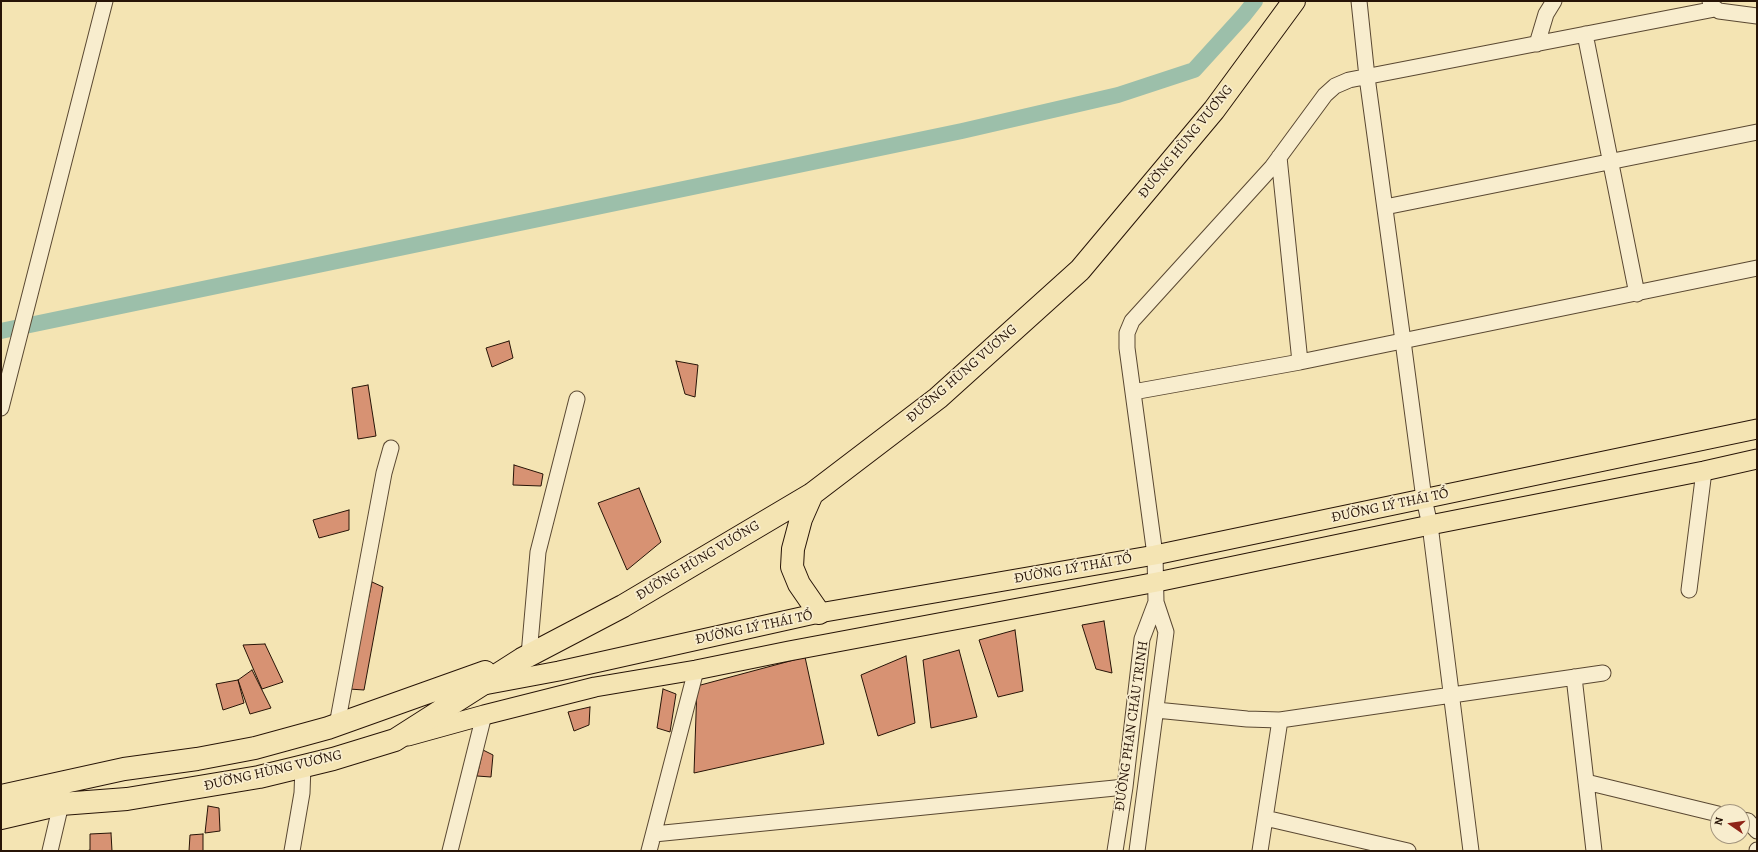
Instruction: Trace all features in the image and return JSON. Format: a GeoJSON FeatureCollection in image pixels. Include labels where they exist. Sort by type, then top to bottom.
{"type":"FeatureCollection","features":[{"type":"Feature","properties":{"kind":"highway","name":"ĐƯỜNG HÙNG VƯƠNG"},"geometry":{"type":"LineString","coordinates":[[1,818],[61,804],[126,799],[194,789],[259,777],[333,759],[395,740],[525,657],[623,606],[812,494],[938,398],[1080,270],[1214,110],[1294,1]]}},
{"type":"Feature","properties":{"kind":"highway"},"geometry":{"type":"LineString","coordinates":[[812,494],[801,519],[793,549],[792,567],[799,584],[819,613]]}},
{"type":"Feature","properties":{"kind":"highway","name":"ĐƯỜNG HÙNG VƯƠNG"},"geometry":{"type":"LineString","coordinates":[[1,796],[124,769],[197,759],[255,748],[337,725],[525,657]]}},
{"type":"Feature","properties":{"kind":"main road","name":"ĐƯỜNG LÝ THÁI TỔ"},"geometry":{"type":"LineString","coordinates":[[388,707],[479,686],[559,671],[819,613],[1154,555],[1757,429]]}},
{"type":"Feature","properties":{"kind":"main road"},"geometry":{"type":"LineString","coordinates":[[1700,441],[1704,471]]}},
{"type":"Feature","properties":{"kind":"main road","name":"ĐƯỜNG LÝ THÁI TỔ"},"geometry":{"type":"LineString","coordinates":[[395,740],[484,715],[594,687],[696,670],[789,650],[1157,582],[1757,459]]}},
{"type":"Feature","properties":{"kind":"main road"},"geometry":{"type":"LineString","coordinates":[[1570,468],[1576,496]]}},
{"type":"Feature","properties":{"kind":"main road"},"geometry":{"type":"LineString","coordinates":[[784,621],[789,650]]}},
{"type":"Feature","properties":{"kind":"street"},"geometry":{"type":"LineString","coordinates":[[1,408],[104,1]]}},
{"type":"Feature","properties":{"kind":"street"},"geometry":{"type":"LineString","coordinates":[[1359,1],[1367,77],[1424,499],[1430,525],[1471,851]]}},
{"type":"Feature","properties":{"kind":"street"},"geometry":{"type":"LineString","coordinates":[[1537,44],[1546,14],[1554,1]]}},
{"type":"Feature","properties":{"kind":"street"},"geometry":{"type":"LineString","coordinates":[[1712,5],[1719,11],[1757,16]]}},
{"type":"Feature","properties":{"kind":"street","name":"ĐƯỜNG PHAN CHÂU TRINH"},"geometry":{"type":"LineString","coordinates":[[1115,851],[1125,787],[1142,639],[1156,602],[1157,582],[1127,348],[1127,333],[1132,321],[1279,158],[1325,95],[1335,86],[1349,80],[1537,44],[1712,5]]}},
{"type":"Feature","properties":{"kind":"street"},"geometry":{"type":"LineString","coordinates":[[1584,34],[1636,294]]}},
{"type":"Feature","properties":{"kind":"street"},"geometry":{"type":"LineString","coordinates":[[1385,207],[1757,132]]}},
{"type":"Feature","properties":{"kind":"street"},"geometry":{"type":"LineString","coordinates":[[1279,158],[1300,362]]}},
{"type":"Feature","properties":{"kind":"street"},"geometry":{"type":"LineString","coordinates":[[1133,392],[1300,362],[1757,268]]}},
{"type":"Feature","properties":{"kind":"street"},"geometry":{"type":"LineString","coordinates":[[525,657],[538,552],[577,399]]}},
{"type":"Feature","properties":{"kind":"street"},"geometry":{"type":"LineString","coordinates":[[337,725],[383,480],[391,448]]}},
{"type":"Feature","properties":{"kind":"street"},"geometry":{"type":"LineString","coordinates":[[1688,590],[1704,471]]}},
{"type":"Feature","properties":{"kind":"street","name":"ĐƯỜNG PHAN CHÂU TRINH"},"geometry":{"type":"LineString","coordinates":[[1137,851],[1166,632],[1156,602]]}},
{"type":"Feature","properties":{"kind":"street"},"geometry":{"type":"LineString","coordinates":[[650,851],[696,670]]}},
{"type":"Feature","properties":{"kind":"street"},"geometry":{"type":"LineString","coordinates":[[1156,710],[1247,719],[1280,720],[1603,673]]}},
{"type":"Feature","properties":{"kind":"street"},"geometry":{"type":"LineString","coordinates":[[1574,677],[1594,851]]}},
{"type":"Feature","properties":{"kind":"street"},"geometry":{"type":"LineString","coordinates":[[450,851],[484,715]]}},
{"type":"Feature","properties":{"kind":"street"},"geometry":{"type":"LineString","coordinates":[[1260,851],[1280,720]]}},
{"type":"Feature","properties":{"kind":"street"},"geometry":{"type":"LineString","coordinates":[[292,851],[302,793],[303,766]]}},
{"type":"Feature","properties":{"kind":"street"},"geometry":{"type":"LineString","coordinates":[[1586,782],[1710,812]]}},
{"type":"Feature","properties":{"kind":"street"},"geometry":{"type":"LineString","coordinates":[[654,834],[1125,787]]}},
{"type":"Feature","properties":{"kind":"street"},"geometry":{"type":"LineString","coordinates":[[50,851],[61,804]]}},
{"type":"Feature","properties":{"kind":"street"},"geometry":{"type":"LineString","coordinates":[[1265,818],[1408,851]]}},
{"type":"Feature","properties":{"kind":"street"},"geometry":{"type":"LineString","coordinates":[[1750,823],[1757,831]]}},
{"type":"Feature","properties":{"kind":"building"},"geometry":{"type":"Polygon","coordinates":[[[509,341],[513,358],[492,367],[486,348],[509,341]]]}},
{"type":"Feature","properties":{"kind":"building"},"geometry":{"type":"Polygon","coordinates":[[[676,361],[698,365],[695,397],[685,394],[676,361]]]}},
{"type":"Feature","properties":{"kind":"building"},"geometry":{"type":"Polygon","coordinates":[[[368,385],[376,436],[358,439],[352,388],[368,385]]]}},
{"type":"Feature","properties":{"kind":"building"},"geometry":{"type":"Polygon","coordinates":[[[514,465],[543,474],[541,486],[513,485],[514,465]]]}},
{"type":"Feature","properties":{"kind":"building"},"geometry":{"type":"Polygon","coordinates":[[[639,488],[661,542],[627,570],[598,503],[639,488]]]}},
{"type":"Feature","properties":{"kind":"building"},"geometry":{"type":"Polygon","coordinates":[[[349,510],[349,530],[319,538],[313,520],[349,510]]]}},
{"type":"Feature","properties":{"kind":"building"},"geometry":{"type":"Polygon","coordinates":[[[372,582],[383,587],[364,690],[349,689],[372,582]]]}},
{"type":"Feature","properties":{"kind":"building"},"geometry":{"type":"Polygon","coordinates":[[[1104,621],[1112,673],[1096,669],[1082,625],[1104,621]]]}},
{"type":"Feature","properties":{"kind":"building"},"geometry":{"type":"Polygon","coordinates":[[[1015,630],[1023,691],[998,697],[979,640],[1015,630]]]}},
{"type":"Feature","properties":{"kind":"building"},"geometry":{"type":"Polygon","coordinates":[[[265,644],[283,682],[262,689],[243,645],[265,644]]]}},
{"type":"Feature","properties":{"kind":"building"},"geometry":{"type":"Polygon","coordinates":[[[959,650],[977,717],[931,728],[923,660],[959,650]]]}},
{"type":"Feature","properties":{"kind":"building"},"geometry":{"type":"Polygon","coordinates":[[[906,656],[915,723],[878,736],[861,675],[906,656]]]}},
{"type":"Feature","properties":{"kind":"building"},"geometry":{"type":"Polygon","coordinates":[[[805,657],[824,744],[694,773],[697,686],[805,657]]]}},
{"type":"Feature","properties":{"kind":"building"},"geometry":{"type":"Polygon","coordinates":[[[252,670],[271,708],[250,714],[238,680],[252,670]]]}},
{"type":"Feature","properties":{"kind":"building"},"geometry":{"type":"Polygon","coordinates":[[[238,680],[244,703],[223,710],[216,684],[238,680]]]}},
{"type":"Feature","properties":{"kind":"building"},"geometry":{"type":"Polygon","coordinates":[[[663,689],[676,694],[670,732],[657,728],[663,689]]]}},
{"type":"Feature","properties":{"kind":"building"},"geometry":{"type":"Polygon","coordinates":[[[590,707],[589,725],[574,731],[568,712],[590,707]]]}},
{"type":"Feature","properties":{"kind":"building"},"geometry":{"type":"Polygon","coordinates":[[[483,750],[493,755],[491,777],[477,776],[483,750]]]}},
{"type":"Feature","properties":{"kind":"building"},"geometry":{"type":"Polygon","coordinates":[[[208,806],[219,808],[220,831],[205,833],[208,806]]]}},
{"type":"Feature","properties":{"kind":"building"},"geometry":{"type":"Polygon","coordinates":[[[111,833],[112,851],[86,851],[90,850],[90,834],[111,833]]]}},
{"type":"Feature","properties":{"kind":"building"},"geometry":{"type":"Polygon","coordinates":[[[203,834],[203,851],[189,851],[190,835],[203,834]]]}},
{"type":"Feature","properties":{"kind":"waterway"},"geometry":{"type":"LineString","coordinates":[[1,331],[962,131],[1118,95],[1194,70],[1255,1]]}}]}
